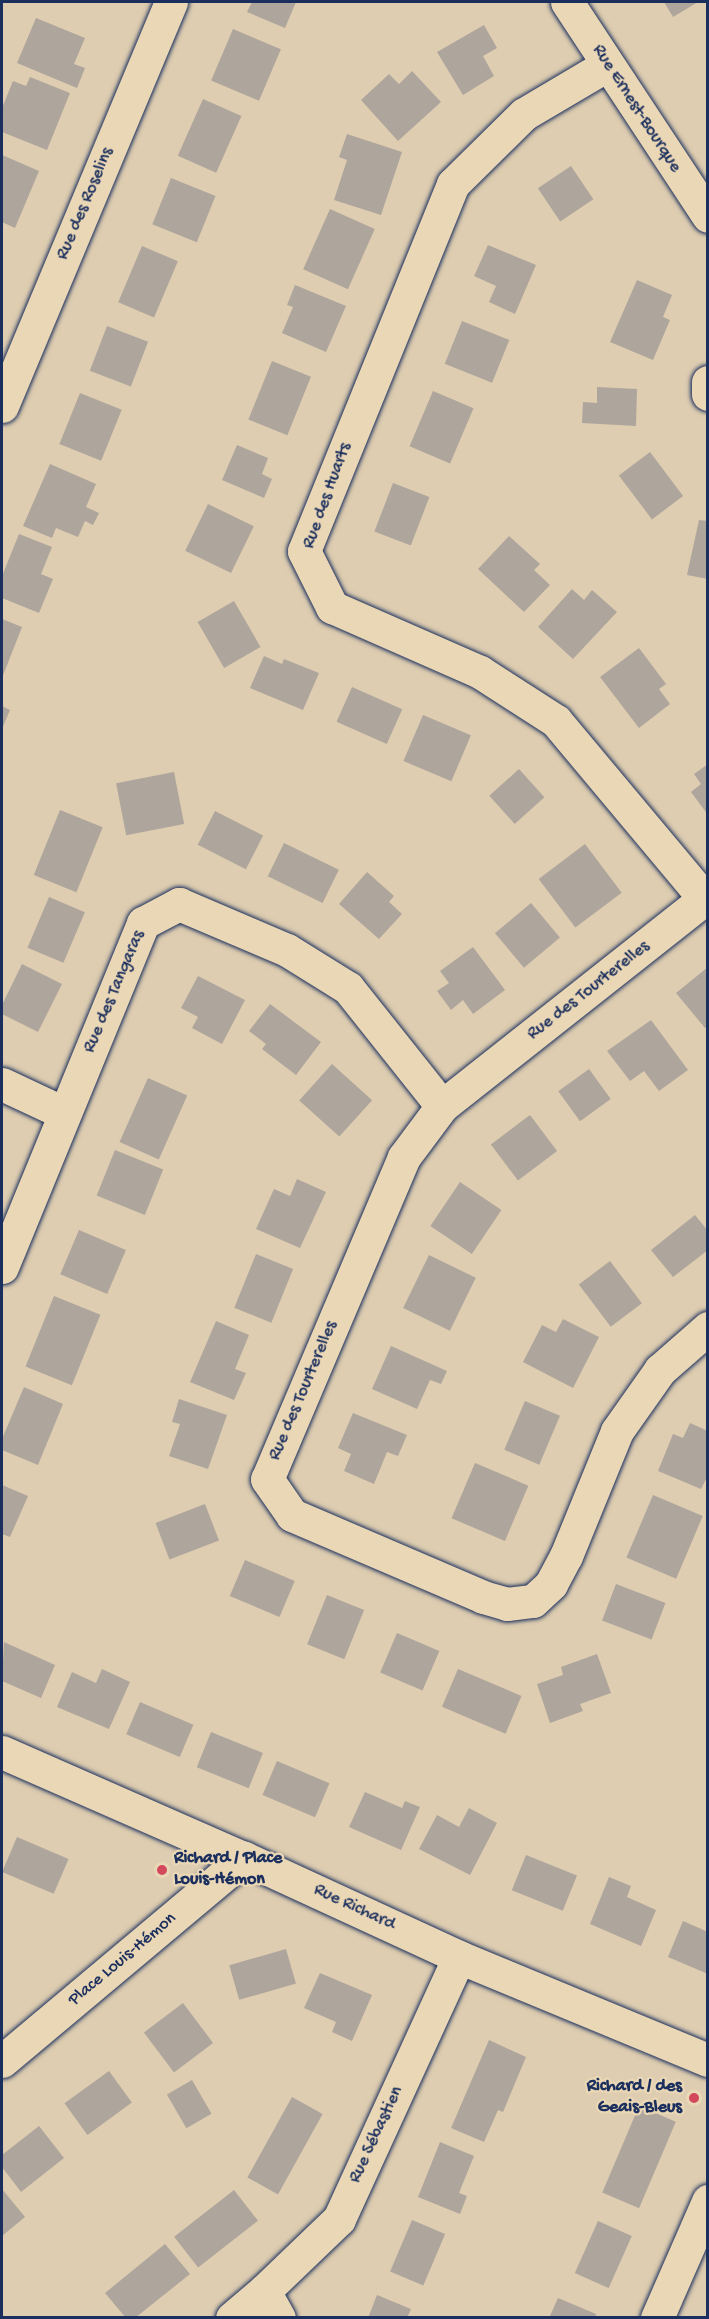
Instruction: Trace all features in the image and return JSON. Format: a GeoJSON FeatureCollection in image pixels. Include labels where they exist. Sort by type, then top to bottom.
{"type":"FeatureCollection","features":[{"type":"Feature","properties":{"kind":"street","name":"Rue des Roselins"},"geometry":{"type":"LineString","coordinates":[[2,406],[171,2]]}},
{"type":"Feature","properties":{"kind":"street","name":"Rue Ernest-Bourque"},"geometry":{"type":"LineString","coordinates":[[567,2],[708,216]]}},
{"type":"Feature","properties":{"kind":"street","name":"Rue des Huarts"},"geometry":{"type":"LineString","coordinates":[[608,65],[524,114],[453,184],[304,551],[332,607],[480,672],[556,721],[706,898]]}},
{"type":"Feature","properties":{"kind":"street"},"geometry":{"type":"LineString","coordinates":[[708,382],[708,394]]}},
{"type":"Feature","properties":{"kind":"street","name":"Rue des Tourterelles"},"geometry":{"type":"LineString","coordinates":[[706,898],[442,1106],[404,1157],[267,1479],[292,1515],[483,1597],[507,1604],[533,1601],[551,1584],[566,1556],[617,1431],[660,1370],[708,1328]]}},
{"type":"Feature","properties":{"kind":"street","name":"Rue des Tangaras"},"geometry":{"type":"LineString","coordinates":[[2,1267],[143,923],[179,904],[287,950],[348,988],[442,1106]]}},
{"type":"Feature","properties":{"kind":"street"},"geometry":{"type":"LineString","coordinates":[[2,1084],[64,1113]]}},
{"type":"Feature","properties":{"kind":"street","name":"Rue Richard"},"geometry":{"type":"LineString","coordinates":[[2,1752],[244,1858],[459,1957],[708,2060]]}},
{"type":"Feature","properties":{"kind":"street","name":"Place Louis-Hémon"},"geometry":{"type":"LineString","coordinates":[[2,2061],[244,1858]]}},
{"type":"Feature","properties":{"kind":"street","name":"Rue Sébastien"},"geometry":{"type":"LineString","coordinates":[[232,2318],[272,2304],[339,2219],[459,1957]]}},
{"type":"Feature","properties":{"kind":"street"},"geometry":{"type":"LineString","coordinates":[[657,2318],[708,2201]]}},
{"type":"Feature","properties":{"kind":"building"},"geometry":{"type":"Polygon","coordinates":[[[252,2],[296,2],[285,28],[247,12],[252,2]]]}},
{"type":"Feature","properties":{"kind":"building"},"geometry":{"type":"Polygon","coordinates":[[[664,2],[698,2],[673,17],[664,2]]]}},
{"type":"Feature","properties":{"kind":"building"},"geometry":{"type":"Polygon","coordinates":[[[36,18],[85,38],[74,64],[85,68],[77,88],[17,63],[36,18]]]}},
{"type":"Feature","properties":{"kind":"building"},"geometry":{"type":"Polygon","coordinates":[[[484,25],[497,48],[483,56],[494,76],[463,95],[437,52],[484,25]]]}},
{"type":"Feature","properties":{"kind":"building"},"geometry":{"type":"Polygon","coordinates":[[[233,29],[281,49],[259,101],[211,81],[233,29]]]}},
{"type":"Feature","properties":{"kind":"building"},"geometry":{"type":"Polygon","coordinates":[[[412,71],[441,102],[398,141],[361,100],[389,74],[399,84],[412,71]]]}},
{"type":"Feature","properties":{"kind":"building"},"geometry":{"type":"Polygon","coordinates":[[[30,77],[70,93],[47,150],[2,132],[2,108],[13,81],[26,86],[30,77]]]}},
{"type":"Feature","properties":{"kind":"building"},"geometry":{"type":"Polygon","coordinates":[[[203,99],[241,116],[216,173],[178,156],[203,99]]]}},
{"type":"Feature","properties":{"kind":"building"},"geometry":{"type":"Polygon","coordinates":[[[347,134],[402,152],[381,215],[334,200],[347,160],[339,157],[347,134]]]}},
{"type":"Feature","properties":{"kind":"building"},"geometry":{"type":"Polygon","coordinates":[[[2,155],[39,171],[15,228],[2,222],[2,155]]]}},
{"type":"Feature","properties":{"kind":"building"},"geometry":{"type":"Polygon","coordinates":[[[571,166],[593,199],[560,222],[538,188],[571,166]]]}},
{"type":"Feature","properties":{"kind":"building"},"geometry":{"type":"Polygon","coordinates":[[[171,178],[216,196],[197,242],[152,224],[171,178]]]}},
{"type":"Feature","properties":{"kind":"building"},"geometry":{"type":"Polygon","coordinates":[[[330,209],[375,229],[348,289],[303,269],[330,209]]]}},
{"type":"Feature","properties":{"kind":"building"},"geometry":{"type":"Polygon","coordinates":[[[488,245],[536,265],[515,314],[489,302],[496,286],[474,276],[488,245]]]}},
{"type":"Feature","properties":{"kind":"building"},"geometry":{"type":"Polygon","coordinates":[[[142,246],[178,261],[154,317],[118,302],[142,246]]]}},
{"type":"Feature","properties":{"kind":"building"},"geometry":{"type":"Polygon","coordinates":[[[637,280],[672,295],[663,317],[670,320],[653,360],[610,342],[637,280]]]}},
{"type":"Feature","properties":{"kind":"building"},"geometry":{"type":"Polygon","coordinates":[[[295,285],[346,306],[326,352],[282,333],[293,307],[287,305],[295,285]]]}},
{"type":"Feature","properties":{"kind":"building"},"geometry":{"type":"Polygon","coordinates":[[[462,321],[509,340],[492,383],[445,364],[462,321]]]}},
{"type":"Feature","properties":{"kind":"building"},"geometry":{"type":"Polygon","coordinates":[[[107,326],[148,342],[131,387],[90,371],[107,326]]]}},
{"type":"Feature","properties":{"kind":"building"},"geometry":{"type":"Polygon","coordinates":[[[272,361],[311,377],[287,435],[248,419],[272,361]]]}},
{"type":"Feature","properties":{"kind":"building"},"geometry":{"type":"Polygon","coordinates":[[[597,387],[637,389],[636,426],[582,423],[583,402],[597,403],[597,387]]]}},
{"type":"Feature","properties":{"kind":"building"},"geometry":{"type":"Polygon","coordinates":[[[433,391],[474,408],[450,463],[410,446],[433,391]]]}},
{"type":"Feature","properties":{"kind":"building"},"geometry":{"type":"Polygon","coordinates":[[[80,393],[122,410],[101,461],[59,444],[80,393]]]}},
{"type":"Feature","properties":{"kind":"building"},"geometry":{"type":"Polygon","coordinates":[[[237,445],[268,458],[262,474],[272,479],[264,498],[222,480],[237,445]]]}},
{"type":"Feature","properties":{"kind":"building"},"geometry":{"type":"Polygon","coordinates":[[[650,452],[683,496],[652,519],[619,475],[650,452]]]}},
{"type":"Feature","properties":{"kind":"building"},"geometry":{"type":"Polygon","coordinates":[[[50,464],[96,484],[86,507],[99,513],[93,525],[85,521],[78,537],[56,528],[52,538],[23,526],[50,464]]]}},
{"type":"Feature","properties":{"kind":"building"},"geometry":{"type":"Polygon","coordinates":[[[393,483],[429,497],[411,546],[374,532],[393,483]]]}},
{"type":"Feature","properties":{"kind":"building"},"geometry":{"type":"Polygon","coordinates":[[[208,504],[254,526],[231,573],[185,551],[208,504]]]}},
{"type":"Feature","properties":{"kind":"building"},"geometry":{"type":"Polygon","coordinates":[[[699,520],[708,521],[708,579],[687,575],[699,520]]]}},
{"type":"Feature","properties":{"kind":"building"},"geometry":{"type":"Polygon","coordinates":[[[19,534],[52,547],[41,574],[53,579],[39,613],[2,598],[2,576],[19,534]]]}},
{"type":"Feature","properties":{"kind":"building"},"geometry":{"type":"Polygon","coordinates":[[[509,536],[540,564],[534,570],[550,585],[524,612],[478,569],[509,536]]]}},
{"type":"Feature","properties":{"kind":"building"},"geometry":{"type":"Polygon","coordinates":[[[572,589],[584,600],[592,590],[617,612],[573,659],[538,627],[572,589]]]}},
{"type":"Feature","properties":{"kind":"building"},"geometry":{"type":"Polygon","coordinates":[[[234,601],[260,647],[224,668],[198,622],[234,601]]]}},
{"type":"Feature","properties":{"kind":"building"},"geometry":{"type":"Polygon","coordinates":[[[2,619],[22,627],[2,678],[2,619]]]}},
{"type":"Feature","properties":{"kind":"building"},"geometry":{"type":"Polygon","coordinates":[[[639,648],[666,684],[659,689],[670,704],[639,728],[600,677],[639,648]]]}},
{"type":"Feature","properties":{"kind":"building"},"geometry":{"type":"Polygon","coordinates":[[[264,656],[282,664],[284,659],[319,673],[303,710],[250,688],[264,656]]]}},
{"type":"Feature","properties":{"kind":"building"},"geometry":{"type":"Polygon","coordinates":[[[352,687],[402,709],[387,744],[337,722],[352,687]]]}},
{"type":"Feature","properties":{"kind":"building"},"geometry":{"type":"Polygon","coordinates":[[[2,706],[10,710],[2,729],[2,706]]]}},
{"type":"Feature","properties":{"kind":"building"},"geometry":{"type":"Polygon","coordinates":[[[423,715],[471,735],[451,781],[403,761],[423,715]]]}},
{"type":"Feature","properties":{"kind":"building"},"geometry":{"type":"Polygon","coordinates":[[[708,764],[708,815],[691,792],[701,784],[694,774],[708,764]]]}},
{"type":"Feature","properties":{"kind":"building"},"geometry":{"type":"Polygon","coordinates":[[[519,769],[544,797],[515,824],[489,796],[519,769]]]}},
{"type":"Feature","properties":{"kind":"building"},"geometry":{"type":"Polygon","coordinates":[[[174,772],[184,824],[126,835],[116,783],[174,772]]]}},
{"type":"Feature","properties":{"kind":"building"},"geometry":{"type":"Polygon","coordinates":[[[60,810],[103,827],[76,892],[34,875],[60,810]]]}},
{"type":"Feature","properties":{"kind":"building"},"geometry":{"type":"Polygon","coordinates":[[[215,811],[263,836],[246,869],[198,845],[215,811]]]}},
{"type":"Feature","properties":{"kind":"building"},"geometry":{"type":"Polygon","coordinates":[[[284,843],[339,870],[323,903],[268,876],[284,843]]]}},
{"type":"Feature","properties":{"kind":"building"},"geometry":{"type":"Polygon","coordinates":[[[585,844],[622,893],[575,928],[539,879],[585,844]]]}},
{"type":"Feature","properties":{"kind":"building"},"geometry":{"type":"Polygon","coordinates":[[[367,872],[394,896],[389,902],[402,914],[379,939],[339,904],[367,872]]]}},
{"type":"Feature","properties":{"kind":"building"},"geometry":{"type":"Polygon","coordinates":[[[49,897],[85,912],[63,963],[28,948],[49,897]]]}},
{"type":"Feature","properties":{"kind":"building"},"geometry":{"type":"Polygon","coordinates":[[[531,903],[560,937],[524,968],[495,933],[531,903]]]}},
{"type":"Feature","properties":{"kind":"building"},"geometry":{"type":"Polygon","coordinates":[[[473,947],[505,990],[473,1014],[463,1000],[451,1010],[437,991],[449,983],[440,971],[473,947]]]}},
{"type":"Feature","properties":{"kind":"building"},"geometry":{"type":"Polygon","coordinates":[[[22,964],[62,984],[38,1032],[2,1014],[2,1005],[22,964]]]}},
{"type":"Feature","properties":{"kind":"building"},"geometry":{"type":"Polygon","coordinates":[[[708,967],[708,1026],[705,1028],[676,993],[708,967]]]}},
{"type":"Feature","properties":{"kind":"building"},"geometry":{"type":"Polygon","coordinates":[[[198,976],[245,1000],[222,1044],[192,1028],[198,1017],[181,1008],[198,976]]]}},
{"type":"Feature","properties":{"kind":"building"},"geometry":{"type":"Polygon","coordinates":[[[270,1004],[321,1042],[296,1075],[262,1049],[266,1044],[249,1031],[270,1004]]]}},
{"type":"Feature","properties":{"kind":"building"},"geometry":{"type":"Polygon","coordinates":[[[651,1020],[688,1070],[659,1091],[644,1071],[630,1081],[607,1051],[651,1020]]]}},
{"type":"Feature","properties":{"kind":"building"},"geometry":{"type":"Polygon","coordinates":[[[332,1064],[372,1100],[339,1137],[299,1100],[332,1064]]]}},
{"type":"Feature","properties":{"kind":"building"},"geometry":{"type":"Polygon","coordinates":[[[589,1069],[611,1099],[580,1121],[558,1091],[589,1069]]]}},
{"type":"Feature","properties":{"kind":"building"},"geometry":{"type":"Polygon","coordinates":[[[148,1078],[187,1095],[159,1159],[120,1142],[148,1078]]]}},
{"type":"Feature","properties":{"kind":"building"},"geometry":{"type":"Polygon","coordinates":[[[530,1115],[557,1151],[518,1180],[491,1144],[530,1115]]]}},
{"type":"Feature","properties":{"kind":"building"},"geometry":{"type":"Polygon","coordinates":[[[115,1150],[163,1169],[145,1215],[97,1195],[115,1150]]]}},
{"type":"Feature","properties":{"kind":"building"},"geometry":{"type":"Polygon","coordinates":[[[297,1179],[326,1192],[300,1248],[256,1229],[274,1189],[290,1196],[297,1179]]]}},
{"type":"Feature","properties":{"kind":"building"},"geometry":{"type":"Polygon","coordinates":[[[460,1182],[501,1210],[472,1254],[430,1226],[460,1182]]]}},
{"type":"Feature","properties":{"kind":"building"},"geometry":{"type":"Polygon","coordinates":[[[695,1215],[708,1231],[708,1250],[673,1277],[651,1250],[695,1215]]]}},
{"type":"Feature","properties":{"kind":"building"},"geometry":{"type":"Polygon","coordinates":[[[79,1230],[126,1250],[107,1294],[60,1274],[79,1230]]]}},
{"type":"Feature","properties":{"kind":"building"},"geometry":{"type":"Polygon","coordinates":[[[256,1254],[293,1269],[271,1323],[234,1308],[256,1254]]]}},
{"type":"Feature","properties":{"kind":"building"},"geometry":{"type":"Polygon","coordinates":[[[429,1255],[476,1278],[450,1331],[403,1308],[429,1255]]]}},
{"type":"Feature","properties":{"kind":"building"},"geometry":{"type":"Polygon","coordinates":[[[610,1261],[642,1303],[611,1327],[579,1284],[610,1261]]]}},
{"type":"Feature","properties":{"kind":"building"},"geometry":{"type":"Polygon","coordinates":[[[54,1296],[100,1315],[72,1385],[26,1366],[54,1296]]]}},
{"type":"Feature","properties":{"kind":"building"},"geometry":{"type":"Polygon","coordinates":[[[563,1319],[599,1337],[573,1388],[523,1362],[542,1325],[556,1332],[563,1319]]]}},
{"type":"Feature","properties":{"kind":"building"},"geometry":{"type":"Polygon","coordinates":[[[216,1321],[249,1335],[235,1369],[246,1373],[234,1400],[190,1382],[216,1321]]]}},
{"type":"Feature","properties":{"kind":"building"},"geometry":{"type":"Polygon","coordinates":[[[391,1346],[447,1371],[441,1384],[430,1380],[417,1409],[372,1389],[391,1346]]]}},
{"type":"Feature","properties":{"kind":"building"},"geometry":{"type":"Polygon","coordinates":[[[24,1387],[63,1404],[38,1465],[2,1450],[2,1439],[24,1387]]]}},
{"type":"Feature","properties":{"kind":"building"},"geometry":{"type":"Polygon","coordinates":[[[179,1399],[227,1415],[208,1469],[169,1456],[180,1424],[172,1422],[179,1399]]]}},
{"type":"Feature","properties":{"kind":"building"},"geometry":{"type":"Polygon","coordinates":[[[525,1401],[560,1416],[539,1465],[504,1450],[525,1401]]]}},
{"type":"Feature","properties":{"kind":"building"},"geometry":{"type":"Polygon","coordinates":[[[353,1413],[407,1435],[398,1456],[387,1452],[374,1484],[344,1471],[351,1454],[338,1448],[353,1413]]]}},
{"type":"Feature","properties":{"kind":"building"},"geometry":{"type":"Polygon","coordinates":[[[690,1423],[708,1431],[708,1475],[701,1489],[658,1471],[673,1434],[683,1438],[690,1423]]]}},
{"type":"Feature","properties":{"kind":"building"},"geometry":{"type":"Polygon","coordinates":[[[475,1463],[528,1486],[505,1541],[452,1518],[475,1463]]]}},
{"type":"Feature","properties":{"kind":"building"},"geometry":{"type":"Polygon","coordinates":[[[2,1485],[28,1496],[10,1537],[2,1534],[2,1485]]]}},
{"type":"Feature","properties":{"kind":"building"},"geometry":{"type":"Polygon","coordinates":[[[653,1495],[703,1516],[676,1579],[626,1558],[653,1495]]]}},
{"type":"Feature","properties":{"kind":"building"},"geometry":{"type":"Polygon","coordinates":[[[205,1504],[219,1540],[169,1559],[156,1523],[205,1504]]]}},
{"type":"Feature","properties":{"kind":"building"},"geometry":{"type":"Polygon","coordinates":[[[245,1560],[295,1581],[279,1617],[230,1596],[245,1560]]]}},
{"type":"Feature","properties":{"kind":"building"},"geometry":{"type":"Polygon","coordinates":[[[616,1584],[665,1603],[652,1639],[602,1620],[616,1584]]]}},
{"type":"Feature","properties":{"kind":"building"},"geometry":{"type":"Polygon","coordinates":[[[327,1595],[364,1610],[344,1659],[307,1644],[327,1595]]]}},
{"type":"Feature","properties":{"kind":"building"},"geometry":{"type":"Polygon","coordinates":[[[397,1633],[439,1651],[423,1691],[380,1673],[397,1633]]]}},
{"type":"Feature","properties":{"kind":"building"},"geometry":{"type":"Polygon","coordinates":[[[4,1642],[55,1665],[41,1698],[2,1681],[4,1642]]]}},
{"type":"Feature","properties":{"kind":"building"},"geometry":{"type":"Polygon","coordinates":[[[597,1654],[611,1693],[580,1704],[583,1711],[550,1723],[537,1684],[563,1675],[561,1667],[597,1654]]]}},
{"type":"Feature","properties":{"kind":"building"},"geometry":{"type":"Polygon","coordinates":[[[102,1669],[130,1682],[109,1729],[57,1707],[72,1672],[96,1683],[102,1669]]]}},
{"type":"Feature","properties":{"kind":"building"},"geometry":{"type":"Polygon","coordinates":[[[458,1669],[522,1696],[505,1734],[442,1707],[458,1669]]]}},
{"type":"Feature","properties":{"kind":"building"},"geometry":{"type":"Polygon","coordinates":[[[140,1702],[193,1725],[180,1757],[126,1734],[140,1702]]]}},
{"type":"Feature","properties":{"kind":"building"},"geometry":{"type":"Polygon","coordinates":[[[211,1732],[263,1753],[249,1788],[197,1767],[211,1732]]]}},
{"type":"Feature","properties":{"kind":"building"},"geometry":{"type":"Polygon","coordinates":[[[277,1761],[329,1783],[315,1817],[263,1795],[277,1761]]]}},
{"type":"Feature","properties":{"kind":"building"},"geometry":{"type":"Polygon","coordinates":[[[365,1792],[402,1808],[405,1801],[420,1807],[401,1850],[349,1827],[365,1792]]]}},
{"type":"Feature","properties":{"kind":"building"},"geometry":{"type":"Polygon","coordinates":[[[469,1808],[497,1823],[470,1875],[419,1849],[437,1815],[459,1827],[469,1808]]]}},
{"type":"Feature","properties":{"kind":"building"},"geometry":{"type":"Polygon","coordinates":[[[17,1837],[69,1859],[54,1894],[2,1872],[17,1837]]]}},
{"type":"Feature","properties":{"kind":"building"},"geometry":{"type":"Polygon","coordinates":[[[526,1855],[577,1876],[563,1911],[512,1890],[526,1855]]]}},
{"type":"Feature","properties":{"kind":"building"},"geometry":{"type":"Polygon","coordinates":[[[609,1877],[631,1886],[627,1897],[656,1910],[641,1946],[590,1924],[609,1877]]]}},
{"type":"Feature","properties":{"kind":"building"},"geometry":{"type":"Polygon","coordinates":[[[683,1921],[708,1932],[708,1974],[668,1957],[683,1921]]]}},
{"type":"Feature","properties":{"kind":"building"},"geometry":{"type":"Polygon","coordinates":[[[286,1949],[296,1984],[239,2000],[229,1965],[286,1949]]]}},
{"type":"Feature","properties":{"kind":"building"},"geometry":{"type":"Polygon","coordinates":[[[320,1973],[372,1995],[352,2041],[332,2032],[336,2022],[304,2008],[320,1973]]]}},
{"type":"Feature","properties":{"kind":"building"},"geometry":{"type":"Polygon","coordinates":[[[183,2003],[213,2043],[174,2072],[144,2032],[183,2003]]]}},
{"type":"Feature","properties":{"kind":"building"},"geometry":{"type":"Polygon","coordinates":[[[489,2040],[526,2057],[503,2112],[498,2110],[484,2142],[451,2128],[489,2040]]]}},
{"type":"Feature","properties":{"kind":"building"},"geometry":{"type":"Polygon","coordinates":[[[109,2071],[132,2103],[87,2135],[65,2103],[109,2071]]]}},
{"type":"Feature","properties":{"kind":"building"},"geometry":{"type":"Polygon","coordinates":[[[192,2080],[212,2114],[186,2128],[167,2094],[192,2080]]]}},
{"type":"Feature","properties":{"kind":"building"},"geometry":{"type":"Polygon","coordinates":[[[292,2097],[323,2114],[278,2194],[247,2177],[292,2097]]]}},
{"type":"Feature","properties":{"kind":"building"},"geometry":{"type":"Polygon","coordinates":[[[639,2106],[676,2122],[639,2208],[602,2193],[639,2106]]]}},
{"type":"Feature","properties":{"kind":"building"},"geometry":{"type":"Polygon","coordinates":[[[39,2126],[64,2158],[21,2192],[2,2167],[2,2155],[39,2126]]]}},
{"type":"Feature","properties":{"kind":"building"},"geometry":{"type":"Polygon","coordinates":[[[440,2142],[474,2156],[459,2193],[467,2196],[460,2214],[418,2197],[440,2142]]]}},
{"type":"Feature","properties":{"kind":"building"},"geometry":{"type":"Polygon","coordinates":[[[2,2189],[25,2217],[2,2236],[2,2189]]]}},
{"type":"Feature","properties":{"kind":"building"},"geometry":{"type":"Polygon","coordinates":[[[234,2190],[258,2221],[198,2268],[174,2237],[234,2190]]]}},
{"type":"Feature","properties":{"kind":"building"},"geometry":{"type":"Polygon","coordinates":[[[412,2220],[445,2234],[423,2286],[390,2272],[412,2220]]]}},
{"type":"Feature","properties":{"kind":"building"},"geometry":{"type":"Polygon","coordinates":[[[598,2221],[632,2236],[609,2288],[575,2273],[598,2221]]]}},
{"type":"Feature","properties":{"kind":"building"},"geometry":{"type":"Polygon","coordinates":[[[165,2244],[190,2274],[135,2318],[126,2318],[105,2293],[165,2244]]]}},
{"type":"Feature","properties":{"kind":"building"},"geometry":{"type":"Polygon","coordinates":[[[377,2295],[411,2309],[407,2318],[368,2318],[377,2295]]]}},
{"type":"Feature","properties":{"kind":"building"},"geometry":{"type":"Polygon","coordinates":[[[558,2298],[596,2314],[595,2318],[549,2318],[558,2298]]]}},
{"type":"Feature","properties":{"kind":"place","name":"Richard / Place Louis-Hémon"},"geometry":{"type":"Point","coordinates":[162,1870]}},
{"type":"Feature","properties":{"kind":"place","name":"Richard / des Geais-Bleus"},"geometry":{"type":"Point","coordinates":[694,2098]}}]}
